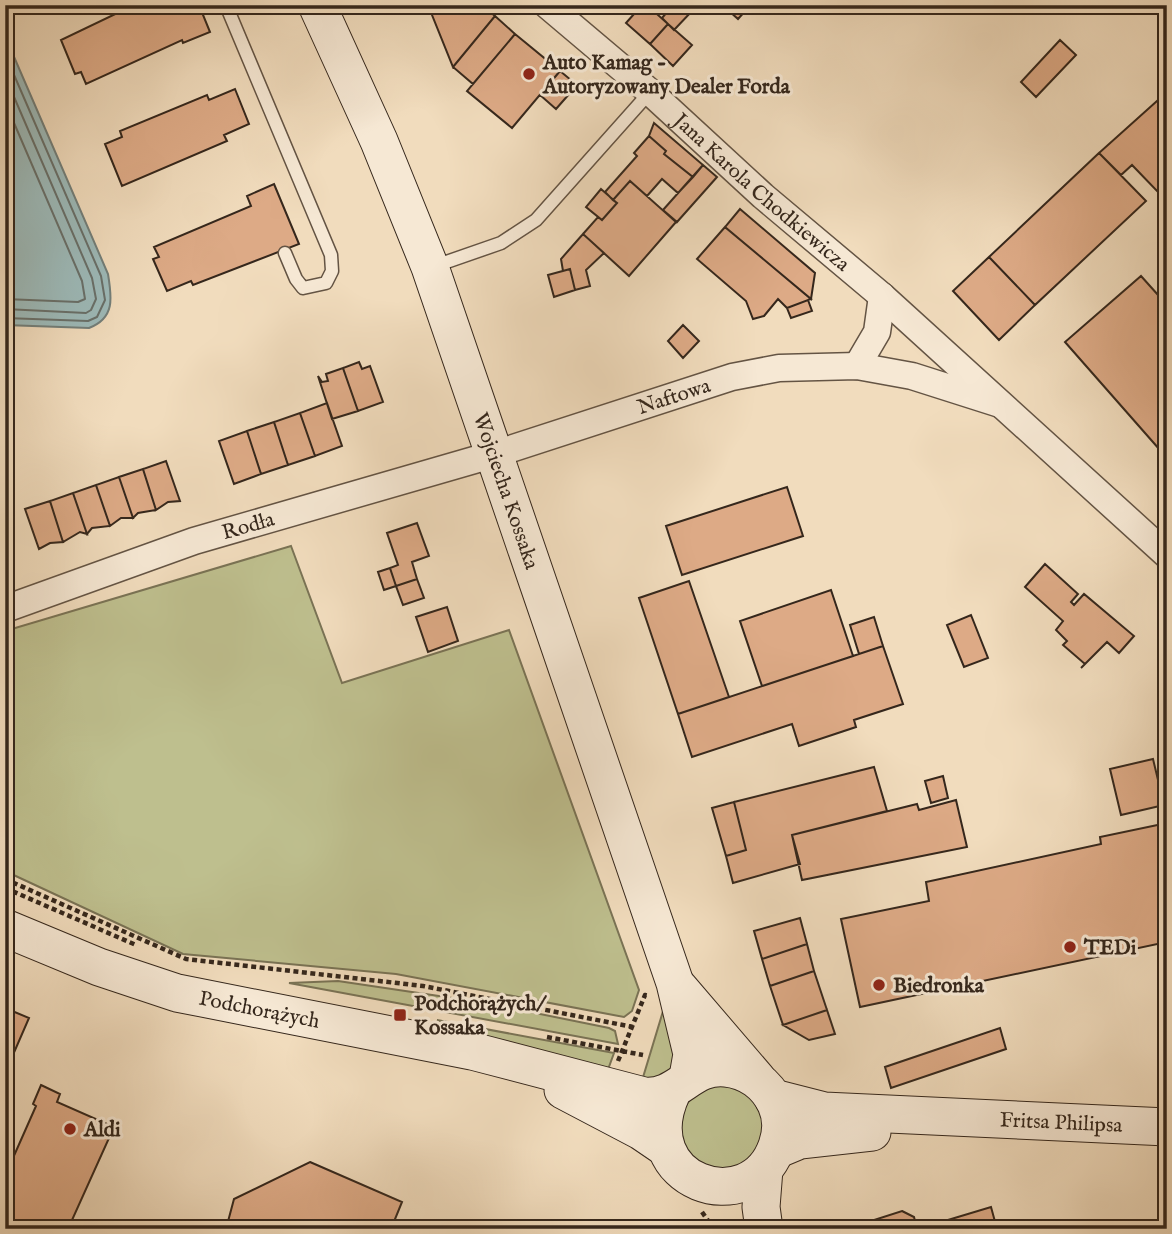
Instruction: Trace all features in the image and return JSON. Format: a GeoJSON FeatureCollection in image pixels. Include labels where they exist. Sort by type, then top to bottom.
{"type":"FeatureCollection","features":[{"type":"Feature","properties":{"kind":"street","name":"Wojciecha Kossaka"},"geometry":{"type":"LineString","coordinates":[[317,5],[385,154],[430,267],[495,454],[660,989],[692,1054],[680,1085]]}},
{"type":"Feature","properties":{"kind":"street","name":"Jana Karola Chodkiewicza"},"geometry":{"type":"LineString","coordinates":[[547,5],[650,92],[763,196],[882,296]]}},
{"type":"Feature","properties":{"kind":"street"},"geometry":{"type":"LineString","coordinates":[[857,366],[877,332],[882,296]]}},
{"type":"Feature","properties":{"kind":"street","name":"Naftowa"},"geometry":{"type":"LineString","coordinates":[[882,296],[1167,555]]}},
{"type":"Feature","properties":{"kind":"street","name":"Naftowa"},"geometry":{"type":"LineString","coordinates":[[495,454],[732,377],[779,368],[857,366],[912,376],[1000,404]]}},
{"type":"Feature","properties":{"kind":"street","name":"Rodła"},"geometry":{"type":"LineString","coordinates":[[5,609],[194,541],[495,454]]}},
{"type":"Feature","properties":{"kind":"street","name":"Podchorążych"},"geometry":{"type":"LineString","coordinates":[[5,928],[99,967],[177,993],[472,1051],[644,1096],[662,1097],[680,1085]]}},
{"type":"Feature","properties":{"kind":"street","name":"Wojciecha Kossaka"},"geometry":{"type":"LineString","coordinates":[[660,989],[767,1090]]}},
{"type":"Feature","properties":{"kind":"street","name":"Podchorążych"},"geometry":{"type":"LineString","coordinates":[[520,1065],[666,1148]]}},
{"type":"Feature","properties":{"kind":"street"},"geometry":{"type":"LineString","coordinates":[[764,1229],[761,1207],[780,1124],[767,1090],[744,1072],[725,1067],[706,1069],[680,1085],[664,1110],[662,1129],[666,1148],[676,1166],[692,1179],[711,1186],[734,1185],[770,1159]]}},
{"type":"Feature","properties":{"kind":"street","name":"Fritsa Philipsa"},"geometry":{"type":"LineString","coordinates":[[767,1090],[824,1111],[1167,1127]]}},
{"type":"Feature","properties":{"kind":"street","name":"Fritsa Philipsa"},"geometry":{"type":"LineString","coordinates":[[770,1159],[817,1137],[908,1128],[956,1119]]}},
{"type":"Feature","properties":{"kind":"street"},"geometry":{"type":"LineString","coordinates":[[711,1186],[747,1229]]}},
{"type":"Feature","properties":{"kind":"lane"},"geometry":{"type":"LineString","coordinates":[[226,5],[331,256],[332,271],[326,283],[303,288],[285,253]]}},
{"type":"Feature","properties":{"kind":"lane"},"geometry":{"type":"LineString","coordinates":[[430,267],[501,243],[536,220],[650,92]]}},
{"type":"Feature","properties":{"kind":"path"},"geometry":{"type":"LineString","coordinates":[[5,879],[186,959],[423,986],[632,1027]]}},
{"type":"Feature","properties":{"kind":"path"},"geometry":{"type":"LineString","coordinates":[[5,888],[180,963]]}},
{"type":"Feature","properties":{"kind":"path"},"geometry":{"type":"LineString","coordinates":[[614,1071],[632,1027],[660,989]]}},
{"type":"Feature","properties":{"kind":"green space"},"geometry":{"type":"Polygon","coordinates":[[[291,546],[342,683],[509,630],[639,990],[632,1011],[624,1017],[396,974],[183,954],[5,871],[5,631],[291,546]]]}},
{"type":"Feature","properties":{"kind":"green space"},"geometry":{"type":"Polygon","coordinates":[[[338,981],[486,1003],[609,1028],[615,1031],[618,1044],[289,983],[338,981]]]}},
{"type":"Feature","properties":{"kind":"green space"},"geometry":{"type":"Polygon","coordinates":[[[667,998],[680,1055],[668,1075],[641,1084],[667,998]]]}},
{"type":"Feature","properties":{"kind":"green space"},"geometry":{"type":"Polygon","coordinates":[[[437,1020],[614,1053],[606,1075],[437,1020]]]}},
{"type":"Feature","properties":{"kind":"green space"},"geometry":{"type":"Polygon","coordinates":[[[722,1085],[745,1092],[757,1104],[764,1127],[757,1150],[745,1162],[722,1169],[699,1162],[687,1150],[680,1127],[687,1104],[699,1092],[722,1085]]]}},
{"type":"Feature","properties":{"kind":"water"},"geometry":{"type":"Polygon","coordinates":[[[5,36],[108,274],[110,306],[104,319],[89,328],[5,325],[5,36]]]}},
{"type":"Feature","properties":{"kind":"building"},"geometry":{"type":"Polygon","coordinates":[[[134,5],[199,5],[210,32],[183,43],[182,40],[86,84],[81,72],[75,74],[61,40],[134,5]]]}},
{"type":"Feature","properties":{"kind":"building"},"geometry":{"type":"Polygon","coordinates":[[[428,5],[482,5],[495,16],[453,67],[428,5]]]}},
{"type":"Feature","properties":{"kind":"building"},"geometry":{"type":"Polygon","coordinates":[[[642,5],[647,5],[668,24],[650,44],[626,23],[642,5]]]}},
{"type":"Feature","properties":{"kind":"building"},"geometry":{"type":"Polygon","coordinates":[[[673,5],[688,5],[693,10],[674,30],[662,18],[673,5]]]}},
{"type":"Feature","properties":{"kind":"building"},"geometry":{"type":"Polygon","coordinates":[[[730,5],[743,5],[747,9],[738,19],[727,9],[730,5]]]}},
{"type":"Feature","properties":{"kind":"building"},"geometry":{"type":"Polygon","coordinates":[[[495,16],[515,34],[473,84],[453,67],[495,16]]]}},
{"type":"Feature","properties":{"kind":"building"},"geometry":{"type":"Polygon","coordinates":[[[668,24],[692,45],[673,66],[650,44],[668,24]]]}},
{"type":"Feature","properties":{"kind":"building"},"geometry":{"type":"Polygon","coordinates":[[[515,34],[560,71],[512,128],[467,91],[515,34]]]}},
{"type":"Feature","properties":{"kind":"building"},"geometry":{"type":"Polygon","coordinates":[[[1060,40],[1076,55],[1036,97],[1021,82],[1060,40]]]}},
{"type":"Feature","properties":{"kind":"building"},"geometry":{"type":"Polygon","coordinates":[[[560,71],[577,85],[556,109],[540,95],[560,71]]]}},
{"type":"Feature","properties":{"kind":"building"},"geometry":{"type":"Polygon","coordinates":[[[235,89],[249,124],[224,135],[227,141],[122,186],[105,144],[122,137],[120,131],[207,95],[209,100],[235,89]]]}},
{"type":"Feature","properties":{"kind":"building"},"geometry":{"type":"Polygon","coordinates":[[[1167,92],[1167,183],[1157,191],[1132,165],[1121,175],[1099,153],[1167,92]]]}},
{"type":"Feature","properties":{"kind":"building"},"geometry":{"type":"Polygon","coordinates":[[[654,123],[703,165],[693,177],[664,154],[666,151],[649,136],[654,123]]]}},
{"type":"Feature","properties":{"kind":"building"},"geometry":{"type":"Polygon","coordinates":[[[649,136],[666,151],[664,154],[693,177],[678,193],[662,179],[647,196],[630,181],[613,200],[605,192],[637,156],[634,153],[649,136]]]}},
{"type":"Feature","properties":{"kind":"building"},"geometry":{"type":"Polygon","coordinates":[[[1099,153],[1146,201],[1035,305],[989,257],[1099,153]]]}},
{"type":"Feature","properties":{"kind":"building"},"geometry":{"type":"Polygon","coordinates":[[[703,165],[717,177],[677,222],[663,210],[703,165]]]}},
{"type":"Feature","properties":{"kind":"building"},"geometry":{"type":"Polygon","coordinates":[[[630,181],[676,222],[629,276],[583,234],[598,217],[602,220],[617,203],[613,200],[630,181]]]}},
{"type":"Feature","properties":{"kind":"building"},"geometry":{"type":"Polygon","coordinates":[[[274,184],[299,244],[193,285],[191,281],[167,291],[153,259],[159,257],[154,247],[251,206],[247,196],[274,184]]]}},
{"type":"Feature","properties":{"kind":"building"},"geometry":{"type":"Polygon","coordinates":[[[601,189],[617,203],[602,220],[586,207],[601,189]]]}},
{"type":"Feature","properties":{"kind":"building"},"geometry":{"type":"Polygon","coordinates":[[[740,209],[815,273],[811,299],[725,227],[740,209]]]}},
{"type":"Feature","properties":{"kind":"building"},"geometry":{"type":"Polygon","coordinates":[[[725,227],[811,299],[787,308],[778,299],[764,316],[753,319],[746,301],[697,259],[725,227]]]}},
{"type":"Feature","properties":{"kind":"building"},"geometry":{"type":"Polygon","coordinates":[[[583,234],[604,253],[586,270],[590,286],[575,290],[570,269],[563,271],[561,259],[583,234]]]}},
{"type":"Feature","properties":{"kind":"building"},"geometry":{"type":"Polygon","coordinates":[[[989,257],[1035,305],[999,340],[953,291],[989,257]]]}},
{"type":"Feature","properties":{"kind":"building"},"geometry":{"type":"Polygon","coordinates":[[[570,269],[575,290],[554,297],[548,275],[570,269]]]}},
{"type":"Feature","properties":{"kind":"building"},"geometry":{"type":"Polygon","coordinates":[[[1141,276],[1167,305],[1167,458],[1065,342],[1141,276]]]}},
{"type":"Feature","properties":{"kind":"building"},"geometry":{"type":"Polygon","coordinates":[[[808,300],[812,311],[791,318],[787,308],[808,300]]]}},
{"type":"Feature","properties":{"kind":"building"},"geometry":{"type":"Polygon","coordinates":[[[683,325],[699,341],[683,358],[668,341],[683,325]]]}},
{"type":"Feature","properties":{"kind":"building"},"geometry":{"type":"Polygon","coordinates":[[[359,362],[362,369],[370,366],[383,402],[358,411],[343,368],[359,362]]]}},
{"type":"Feature","properties":{"kind":"building"},"geometry":{"type":"Polygon","coordinates":[[[343,368],[358,411],[332,419],[318,376],[322,382],[328,381],[326,374],[343,368]]]}},
{"type":"Feature","properties":{"kind":"building"},"geometry":{"type":"Polygon","coordinates":[[[327,403],[342,446],[315,456],[300,413],[327,403]]]}},
{"type":"Feature","properties":{"kind":"building"},"geometry":{"type":"Polygon","coordinates":[[[300,413],[315,456],[288,465],[274,422],[300,413]]]}},
{"type":"Feature","properties":{"kind":"building"},"geometry":{"type":"Polygon","coordinates":[[[274,422],[288,465],[261,474],[247,431],[274,422]]]}},
{"type":"Feature","properties":{"kind":"building"},"geometry":{"type":"Polygon","coordinates":[[[247,431],[261,474],[234,484],[219,441],[247,431]]]}},
{"type":"Feature","properties":{"kind":"building"},"geometry":{"type":"Polygon","coordinates":[[[166,461],[180,501],[168,502],[156,510],[143,469],[166,461]]]}},
{"type":"Feature","properties":{"kind":"building"},"geometry":{"type":"Polygon","coordinates":[[[143,469],[156,510],[138,513],[133,518],[119,477],[143,469]]]}},
{"type":"Feature","properties":{"kind":"building"},"geometry":{"type":"Polygon","coordinates":[[[119,477],[133,518],[121,518],[110,526],[96,485],[119,477]]]}},
{"type":"Feature","properties":{"kind":"building"},"geometry":{"type":"Polygon","coordinates":[[[96,485],[110,526],[92,528],[87,534],[73,493],[96,485]]]}},
{"type":"Feature","properties":{"kind":"building"},"geometry":{"type":"Polygon","coordinates":[[[787,487],[803,536],[682,575],[666,526],[787,487]]]}},
{"type":"Feature","properties":{"kind":"building"},"geometry":{"type":"Polygon","coordinates":[[[73,493],[87,534],[80,532],[63,542],[50,501],[73,493]]]}},
{"type":"Feature","properties":{"kind":"building"},"geometry":{"type":"Polygon","coordinates":[[[50,501],[63,542],[50,543],[39,549],[25,509],[50,501]]]}},
{"type":"Feature","properties":{"kind":"building"},"geometry":{"type":"Polygon","coordinates":[[[417,523],[429,556],[412,562],[417,579],[396,586],[390,568],[398,565],[387,533],[417,523]]]}},
{"type":"Feature","properties":{"kind":"building"},"geometry":{"type":"Polygon","coordinates":[[[1045,564],[1078,594],[1071,602],[1074,605],[1084,594],[1134,636],[1119,653],[1107,642],[1085,664],[1063,645],[1067,641],[1056,630],[1063,621],[1025,587],[1045,564]]]}},
{"type":"Feature","properties":{"kind":"building"},"geometry":{"type":"Polygon","coordinates":[[[390,568],[396,586],[384,590],[378,572],[390,568]]]}},
{"type":"Feature","properties":{"kind":"building"},"geometry":{"type":"Polygon","coordinates":[[[417,579],[424,598],[403,605],[396,586],[417,579]]]}},
{"type":"Feature","properties":{"kind":"building"},"geometry":{"type":"Polygon","coordinates":[[[689,581],[729,697],[678,714],[639,598],[689,581]]]}},
{"type":"Feature","properties":{"kind":"building"},"geometry":{"type":"Polygon","coordinates":[[[831,590],[853,656],[762,686],[740,621],[831,590]]]}},
{"type":"Feature","properties":{"kind":"building"},"geometry":{"type":"Polygon","coordinates":[[[447,607],[458,641],[428,652],[416,617],[447,607]]]}},
{"type":"Feature","properties":{"kind":"building"},"geometry":{"type":"Polygon","coordinates":[[[971,615],[988,658],[964,667],[947,625],[971,615]]]}},
{"type":"Feature","properties":{"kind":"building"},"geometry":{"type":"Polygon","coordinates":[[[874,617],[883,646],[859,654],[850,625],[874,617]]]}},
{"type":"Feature","properties":{"kind":"building"},"geometry":{"type":"Polygon","coordinates":[[[883,646],[903,704],[854,720],[856,727],[799,746],[792,724],[692,757],[678,714],[883,646]]]}},
{"type":"Feature","properties":{"kind":"building"},"geometry":{"type":"Polygon","coordinates":[[[1153,759],[1164,805],[1121,815],[1110,769],[1153,759]]]}},
{"type":"Feature","properties":{"kind":"building"},"geometry":{"type":"Polygon","coordinates":[[[874,767],[887,811],[792,835],[800,864],[733,883],[726,856],[746,850],[734,802],[874,767]]]}},
{"type":"Feature","properties":{"kind":"building"},"geometry":{"type":"Polygon","coordinates":[[[1167,770],[1167,795],[1161,772],[1167,770]]]}},
{"type":"Feature","properties":{"kind":"building"},"geometry":{"type":"Polygon","coordinates":[[[943,776],[948,798],[931,803],[925,781],[943,776]]]}},
{"type":"Feature","properties":{"kind":"building"},"geometry":{"type":"Polygon","coordinates":[[[956,800],[967,847],[802,880],[792,835],[917,804],[919,810],[956,800]]]}},
{"type":"Feature","properties":{"kind":"building"},"geometry":{"type":"Polygon","coordinates":[[[734,802],[746,850],[726,856],[712,808],[734,802]]]}},
{"type":"Feature","properties":{"kind":"building"},"geometry":{"type":"Polygon","coordinates":[[[1167,823],[1167,942],[860,1007],[841,919],[929,901],[926,882],[1101,844],[1100,837],[1167,823]]]}},
{"type":"Feature","properties":{"kind":"building"},"geometry":{"type":"Polygon","coordinates":[[[800,918],[807,944],[762,959],[754,931],[800,918]]]}},
{"type":"Feature","properties":{"kind":"building"},"geometry":{"type":"Polygon","coordinates":[[[807,944],[814,971],[770,986],[762,959],[807,944]]]}},
{"type":"Feature","properties":{"kind":"building"},"geometry":{"type":"Polygon","coordinates":[[[814,971],[827,1010],[783,1025],[770,986],[814,971]]]}},
{"type":"Feature","properties":{"kind":"building"},"geometry":{"type":"Polygon","coordinates":[[[5,1008],[29,1018],[6,1071],[5,1071],[5,1008]]]}},
{"type":"Feature","properties":{"kind":"building"},"geometry":{"type":"Polygon","coordinates":[[[827,1010],[835,1034],[809,1040],[783,1025],[827,1010]]]}},
{"type":"Feature","properties":{"kind":"building"},"geometry":{"type":"Polygon","coordinates":[[[1000,1028],[1006,1049],[891,1088],[885,1067],[1000,1028]]]}},
{"type":"Feature","properties":{"kind":"building"},"geometry":{"type":"Polygon","coordinates":[[[41,1085],[60,1094],[57,1102],[114,1127],[68,1229],[5,1229],[5,1176],[36,1106],[33,1104],[41,1085]]]}},
{"type":"Feature","properties":{"kind":"building"},"geometry":{"type":"Polygon","coordinates":[[[310,1162],[402,1202],[391,1229],[309,1229],[291,1221],[280,1229],[226,1229],[234,1199],[310,1162]]]}},
{"type":"Feature","properties":{"kind":"building"},"geometry":{"type":"Polygon","coordinates":[[[991,1207],[997,1229],[918,1229],[991,1207]]]}},
{"type":"Feature","properties":{"kind":"building"},"geometry":{"type":"Polygon","coordinates":[[[902,1211],[914,1217],[917,1229],[846,1229],[902,1211]]]}},
{"type":"Feature","properties":{"kind":"place","name":"Auto Kamag - Autoryzowany Dealer Forda"},"geometry":{"type":"Point","coordinates":[529,74]}},
{"type":"Feature","properties":{"kind":"place","name":"TEDi"},"geometry":{"type":"Point","coordinates":[1070,947]}},
{"type":"Feature","properties":{"kind":"place","name":"Biedronka"},"geometry":{"type":"Point","coordinates":[879,985]}},
{"type":"Feature","properties":{"kind":"place","name":"Podchorążych/ Kossaka"},"geometry":{"type":"Point","coordinates":[400,1015]}},
{"type":"Feature","properties":{"kind":"place","name":"Aldi"},"geometry":{"type":"Point","coordinates":[70,1129]}}]}
